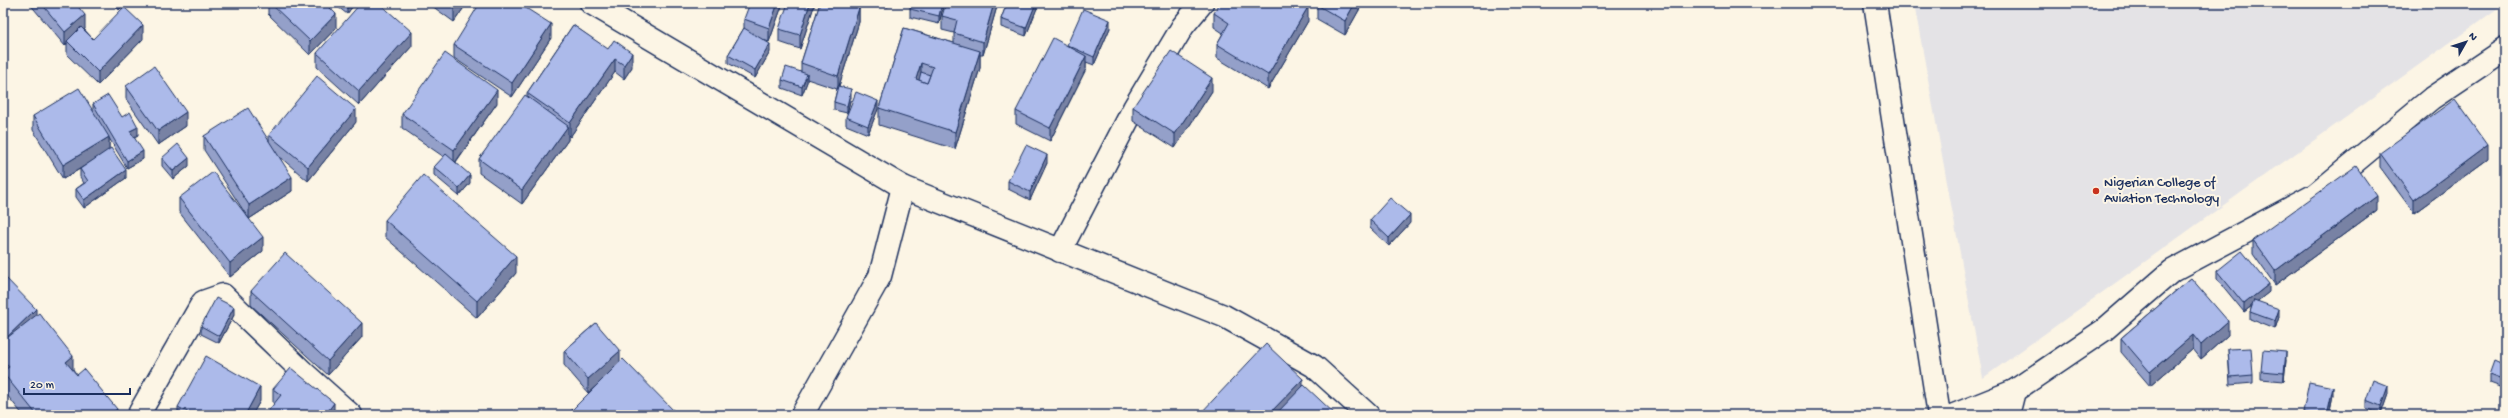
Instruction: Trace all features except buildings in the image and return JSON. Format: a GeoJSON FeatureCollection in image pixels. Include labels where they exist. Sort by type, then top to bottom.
{"type":"FeatureCollection","features":[{"type":"Feature","properties":{"kind":"street"},"geometry":{"type":"LineString","coordinates":[[591,3],[903,187],[1224,316],[1314,366],[1368,415]]}},
{"type":"Feature","properties":{"kind":"street"},"geometry":{"type":"LineString","coordinates":[[1060,251],[1134,108],[1183,26],[1202,3]]}},
{"type":"Feature","properties":{"kind":"street"},"geometry":{"type":"LineString","coordinates":[[1875,3],[1939,415]]}},
{"type":"Feature","properties":{"kind":"street"},"geometry":{"type":"LineString","coordinates":[[1954,415],[2014,390],[2104,330],[2172,271],[2315,195],[2432,98],[2505,49]]}},
{"type":"Feature","properties":{"kind":"street"},"geometry":{"type":"LineString","coordinates":[[802,415],[880,276],[903,187]]}},
{"type":"Feature","properties":{"kind":"street"},"geometry":{"type":"LineString","coordinates":[[142,415],[140,412],[202,302],[223,295],[304,373],[352,415]]}},
{"type":"Feature","properties":{"kind":"street"},"geometry":{"type":"LineString","coordinates":[[2008,415],[2014,390]]}},
{"type":"Feature","properties":{"kind":"shaded area","name":"Nigerian College of Aviation Technology"},"geometry":{"type":"Polygon","coordinates":[[[1914,3],[2505,3],[1983,378],[1914,3]]]}},
{"type":"Feature","properties":{"kind":"place","name":"Nigerian College of Aviation Technology"},"geometry":{"type":"Point","coordinates":[2096,191]}}]}
